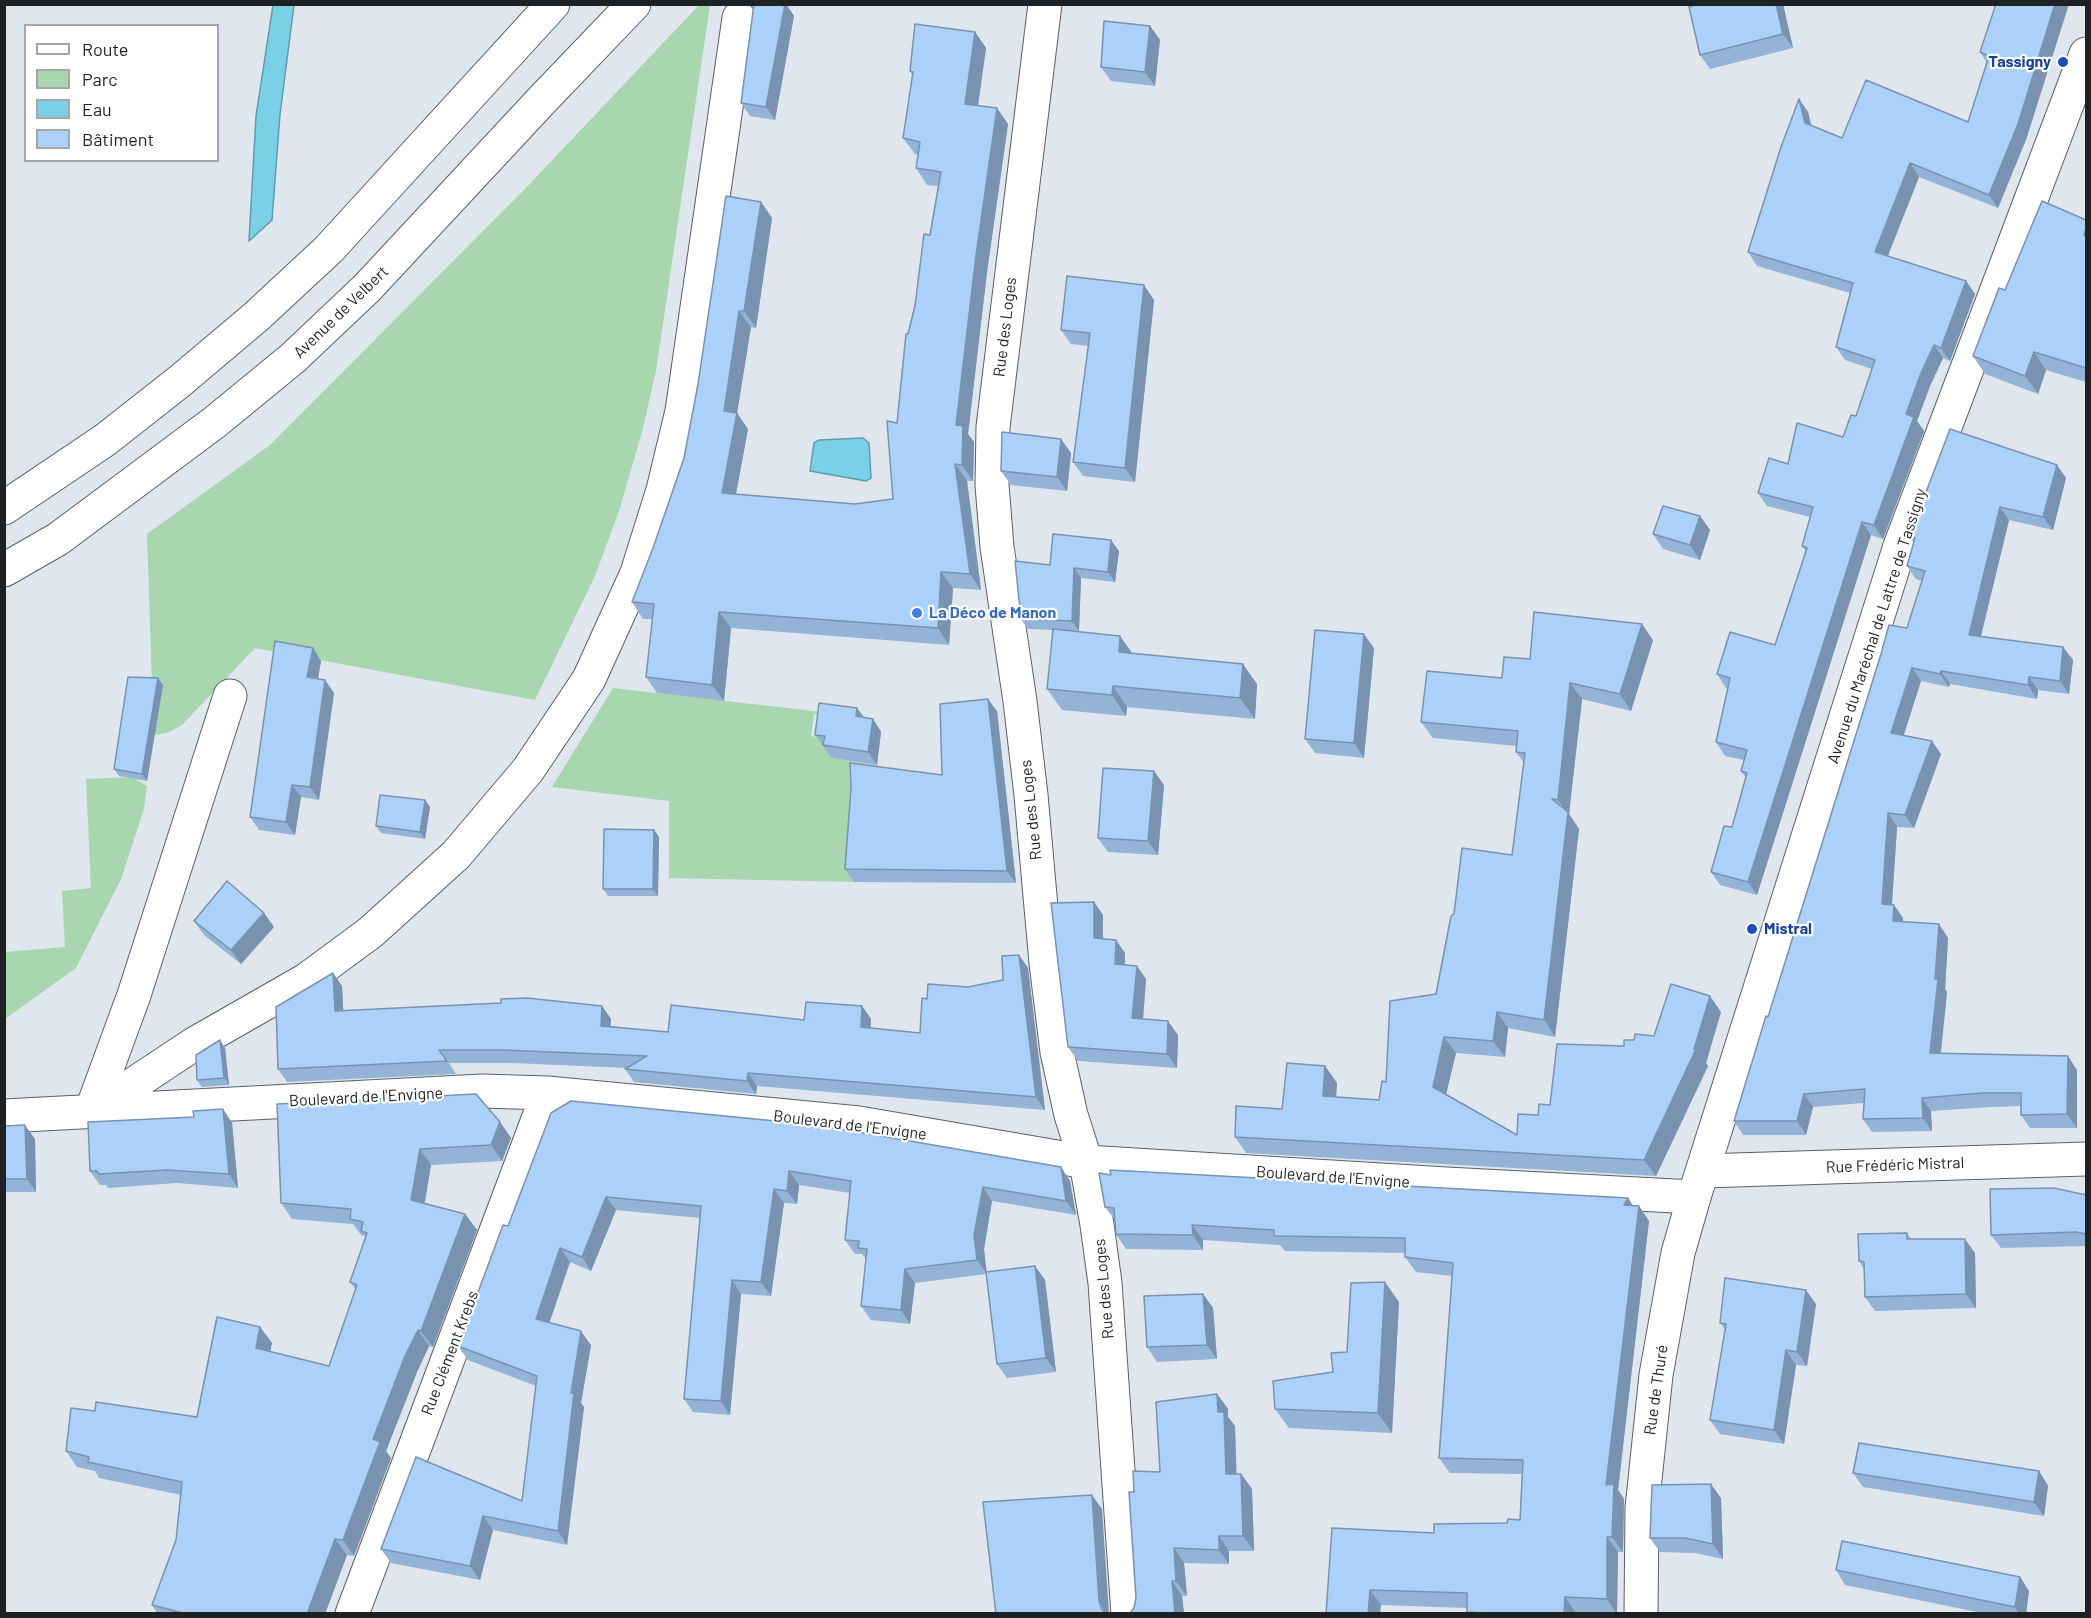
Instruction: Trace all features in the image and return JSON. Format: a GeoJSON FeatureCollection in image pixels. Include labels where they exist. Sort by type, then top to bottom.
{"type":"FeatureCollection","features":[{"type":"Feature","properties":{"kind":"street"},"geometry":{"type":"LineString","coordinates":[[4,508],[105,440],[257,316],[329,249],[553,4]]}},
{"type":"Feature","properties":{"kind":"street","name":"Avenue de Velbert"},"geometry":{"type":"LineString","coordinates":[[4,570],[58,539],[215,422],[293,358],[367,288],[634,4]]}},
{"type":"Feature","properties":{"kind":"street","name":"Rue des Loges"},"geometry":{"type":"LineString","coordinates":[[1045,4],[993,427],[992,485],[997,547],[1025,748],[1057,1052],[1071,1115],[1086,1162],[1105,1283],[1128,1614]]}},
{"type":"Feature","properties":{"kind":"street"},"geometry":{"type":"LineString","coordinates":[[91,1112],[194,1044],[306,980],[371,932],[456,855],[528,770],[589,679],[637,573],[663,490],[682,411],[739,18]]}},
{"type":"Feature","properties":{"kind":"street","name":"Avenue du Maréchal de Lattre de Tassigny"},"geometry":{"type":"LineString","coordinates":[[1699,1184],[1900,546],[2086,54]]}},
{"type":"Feature","properties":{"kind":"street"},"geometry":{"type":"LineString","coordinates":[[91,1112],[134,995],[230,696]]}},
{"type":"Feature","properties":{"kind":"street","name":"Boulevard de l'Envigne"},"geometry":{"type":"LineString","coordinates":[[4,1116],[482,1091],[548,1093],[860,1123],[1086,1162],[1446,1184],[1699,1184]]}},
{"type":"Feature","properties":{"kind":"street","name":"Rue Clément Krebs"},"geometry":{"type":"LineString","coordinates":[[352,1614],[548,1093]]}},
{"type":"Feature","properties":{"kind":"street","name":"Rue Frédéric Mistral"},"geometry":{"type":"LineString","coordinates":[[1699,1184],[2086,1159]]}},
{"type":"Feature","properties":{"kind":"street","name":"Rue de Thuré"},"geometry":{"type":"LineString","coordinates":[[1641,1614],[1642,1508],[1656,1375],[1678,1253],[1699,1184]]}},
{"type":"Feature","properties":{"kind":"green space"},"geometry":{"type":"Polygon","coordinates":[[[699,5],[710,5],[656,371],[642,432],[619,511],[595,576],[535,700],[255,648],[182,725],[167,733],[154,735],[163,685],[152,685],[147,534],[270,445],[524,190],[699,5]]]}},
{"type":"Feature","properties":{"kind":"green space"},"geometry":{"type":"Polygon","coordinates":[[[613,688],[839,714],[838,717],[814,714],[811,736],[825,738],[833,749],[832,758],[877,765],[859,797],[854,882],[669,878],[669,801],[552,787],[613,688]]]}},
{"type":"Feature","properties":{"kind":"green space"},"geometry":{"type":"Polygon","coordinates":[[[132,777],[147,786],[144,809],[121,879],[76,968],[5,1019],[5,952],[65,947],[62,891],[91,888],[86,779],[132,777]]]}},
{"type":"Feature","properties":{"kind":"water"},"geometry":{"type":"Polygon","coordinates":[[[273,5],[294,5],[280,114],[272,220],[249,241],[256,116],[273,5]]]}},
{"type":"Feature","properties":{"kind":"water"},"geometry":{"type":"Polygon","coordinates":[[[863,438],[869,443],[871,478],[866,481],[810,471],[814,443],[819,440],[863,438]]]}},
{"type":"Feature","properties":{"kind":"building"},"geometry":{"type":"Polygon","coordinates":[[[754,4],[785,4],[766,107],[741,103],[754,4]]]}},
{"type":"Feature","properties":{"kind":"building"},"geometry":{"type":"Polygon","coordinates":[[[1698,4],[1776,4],[1783,34],[1700,55],[1689,7],[1698,4]]]}},
{"type":"Feature","properties":{"kind":"building"},"geometry":{"type":"Polygon","coordinates":[[[1996,4],[2055,4],[2018,124],[1989,195],[1910,163],[1875,252],[1966,281],[1941,348],[1934,345],[1921,373],[1906,414],[1914,417],[1874,525],[1862,522],[1748,882],[1711,872],[1724,826],[1732,827],[1747,773],[1741,771],[1747,750],[1716,742],[1730,678],[1717,674],[1730,632],[1775,645],[1807,548],[1802,546],[1813,507],[1758,493],[1769,458],[1788,464],[1797,423],[1843,437],[1851,415],[1856,416],[1875,360],[1836,347],[1853,283],[1748,252],[1781,147],[1799,99],[1805,123],[1842,138],[1866,80],[1968,122],[1989,56],[1980,52],[1996,4]]]}},
{"type":"Feature","properties":{"kind":"building"},"geometry":{"type":"Polygon","coordinates":[[[1104,21],[1150,26],[1145,72],[1101,67],[1104,21]]]}},
{"type":"Feature","properties":{"kind":"building"},"geometry":{"type":"Polygon","coordinates":[[[915,24],[975,32],[965,104],[997,108],[976,255],[956,425],[963,426],[962,465],[955,464],[970,574],[941,572],[938,628],[719,612],[712,685],[646,677],[654,604],[632,602],[684,458],[698,384],[726,196],[761,202],[744,311],[739,311],[724,411],[737,413],[722,493],[855,504],[893,499],[887,421],[897,423],[906,334],[908,334],[915,306],[924,234],[930,235],[941,172],[916,168],[920,142],[903,138],[913,72],[910,71],[915,24]]]}},
{"type":"Feature","properties":{"kind":"building"},"geometry":{"type":"Polygon","coordinates":[[[2042,201],[2086,220],[2084,235],[2086,237],[2086,368],[2034,352],[2025,376],[1973,356],[1999,288],[2005,290],[2042,201]]]}},
{"type":"Feature","properties":{"kind":"building"},"geometry":{"type":"Polygon","coordinates":[[[1067,276],[1144,285],[1125,468],[1073,462],[1090,333],[1061,330],[1067,276]]]}},
{"type":"Feature","properties":{"kind":"building"},"geometry":{"type":"Polygon","coordinates":[[[1950,429],[2057,465],[2043,517],[2000,507],[1969,635],[2063,647],[2060,681],[2029,677],[2028,685],[1941,671],[1940,674],[1912,668],[1891,733],[1932,741],[1905,815],[1888,813],[1882,904],[1894,905],[1893,921],[1939,924],[1935,979],[1938,979],[1930,1053],[2068,1056],[2067,1114],[2021,1115],[2021,1093],[1982,1093],[1922,1098],[1923,1118],[1863,1119],[1865,1089],[1804,1094],[1797,1121],[1734,1121],[1889,625],[1907,628],[1925,571],[1907,566],[1915,538],[1909,537],[1950,429]]]}},
{"type":"Feature","properties":{"kind":"building"},"geometry":{"type":"Polygon","coordinates":[[[1002,432],[1061,439],[1057,477],[1001,471],[1002,432]]]}},
{"type":"Feature","properties":{"kind":"building"},"geometry":{"type":"Polygon","coordinates":[[[1663,506],[1700,516],[1690,545],[1653,534],[1663,506]]]}},
{"type":"Feature","properties":{"kind":"building"},"geometry":{"type":"Polygon","coordinates":[[[1053,534],[1111,540],[1108,572],[1074,568],[1072,621],[1021,619],[1015,561],[1050,565],[1053,534]]]}},
{"type":"Feature","properties":{"kind":"building"},"geometry":{"type":"Polygon","coordinates":[[[1534,612],[1642,624],[1620,694],[1570,683],[1558,800],[1552,799],[1568,812],[1544,1020],[1497,1012],[1493,1041],[1444,1037],[1433,1087],[1517,1135],[1518,1114],[1538,1115],[1539,1104],[1550,1105],[1557,1044],[1624,1046],[1624,1040],[1634,1040],[1635,1034],[1654,1036],[1671,984],[1710,996],[1694,1049],[1696,1049],[1644,1160],[1235,1137],[1236,1106],[1282,1109],[1287,1063],[1325,1066],[1323,1096],[1379,1100],[1382,1081],[1386,1082],[1390,1001],[1436,994],[1451,916],[1454,914],[1462,848],[1512,855],[1525,753],[1516,752],[1518,731],[1421,722],[1427,671],[1502,678],[1504,657],[1530,659],[1534,612]]]}},
{"type":"Feature","properties":{"kind":"building"},"geometry":{"type":"Polygon","coordinates":[[[1053,629],[1120,636],[1119,652],[1243,664],[1240,698],[1113,686],[1112,695],[1047,689],[1053,629]]]}},
{"type":"Feature","properties":{"kind":"building"},"geometry":{"type":"Polygon","coordinates":[[[1315,630],[1364,634],[1354,743],[1305,739],[1315,630]]]}},
{"type":"Feature","properties":{"kind":"building"},"geometry":{"type":"Polygon","coordinates":[[[275,641],[313,648],[307,677],[325,680],[310,787],[292,785],[286,822],[250,817],[275,641]]]}},
{"type":"Feature","properties":{"kind":"building"},"geometry":{"type":"Polygon","coordinates":[[[128,677],[158,678],[142,774],[114,769],[128,677]]]}},
{"type":"Feature","properties":{"kind":"building"},"geometry":{"type":"Polygon","coordinates":[[[988,699],[1007,871],[845,869],[851,788],[850,763],[942,775],[940,704],[988,699]]]}},
{"type":"Feature","properties":{"kind":"building"},"geometry":{"type":"Polygon","coordinates":[[[819,703],[857,708],[856,716],[873,719],[868,752],[823,745],[825,736],[815,735],[819,703]]]}},
{"type":"Feature","properties":{"kind":"building"},"geometry":{"type":"Polygon","coordinates":[[[1103,768],[1154,771],[1148,841],[1098,838],[1103,768]]]}},
{"type":"Feature","properties":{"kind":"building"},"geometry":{"type":"Polygon","coordinates":[[[380,795],[425,800],[420,832],[376,826],[380,795]]]}},
{"type":"Feature","properties":{"kind":"building"},"geometry":{"type":"Polygon","coordinates":[[[604,829],[654,830],[653,889],[603,889],[604,829]]]}},
{"type":"Feature","properties":{"kind":"building"},"geometry":{"type":"Polygon","coordinates":[[[227,881],[264,913],[231,950],[194,921],[227,881]]]}},
{"type":"Feature","properties":{"kind":"building"},"geometry":{"type":"Polygon","coordinates":[[[1094,902],[1094,938],[1116,940],[1115,964],[1137,966],[1132,1018],[1168,1021],[1167,1054],[1068,1047],[1051,903],[1094,902]]]}},
{"type":"Feature","properties":{"kind":"building"},"geometry":{"type":"Polygon","coordinates":[[[1019,955],[1036,1097],[748,1073],[747,1081],[625,1069],[647,1056],[503,1050],[439,1050],[447,1061],[278,1069],[276,1007],[333,973],[335,1011],[501,1003],[501,999],[527,998],[602,1006],[601,1026],[668,1032],[671,1005],[804,1020],[806,1002],[862,1006],[861,1027],[920,1033],[922,998],[927,999],[928,984],[968,987],[1003,980],[1002,956],[1019,955]]]}},
{"type":"Feature","properties":{"kind":"building"},"geometry":{"type":"Polygon","coordinates":[[[220,1040],[224,1078],[197,1080],[196,1055],[220,1040]]]}},
{"type":"Feature","properties":{"kind":"building"},"geometry":{"type":"Polygon","coordinates":[[[476,1094],[500,1122],[491,1145],[420,1149],[411,1200],[465,1214],[421,1331],[418,1330],[405,1356],[373,1439],[380,1442],[343,1540],[335,1539],[307,1614],[187,1614],[152,1605],[176,1540],[182,1482],[88,1462],[89,1457],[66,1451],[71,1408],[95,1411],[96,1402],[197,1417],[217,1317],[260,1327],[256,1348],[329,1366],[357,1285],[350,1282],[367,1233],[361,1231],[363,1222],[350,1219],[351,1209],[281,1203],[277,1104],[476,1094]]]}},
{"type":"Feature","properties":{"kind":"building"},"geometry":{"type":"Polygon","coordinates":[[[571,1101],[817,1125],[1061,1167],[1066,1201],[983,1187],[974,1235],[977,1260],[905,1269],[901,1310],[861,1306],[867,1249],[858,1248],[859,1241],[845,1240],[851,1181],[789,1171],[787,1191],[774,1189],[761,1282],[732,1280],[721,1401],[684,1399],[701,1206],[606,1197],[582,1257],[560,1248],[536,1319],[581,1331],[571,1393],[574,1393],[558,1531],[483,1516],[470,1566],[381,1549],[416,1457],[522,1501],[537,1376],[458,1346],[503,1225],[508,1226],[551,1113],[571,1101]]]}},
{"type":"Feature","properties":{"kind":"building"},"geometry":{"type":"Polygon","coordinates":[[[223,1109],[229,1174],[167,1170],[99,1174],[97,1171],[90,1171],[88,1122],[194,1117],[193,1111],[223,1109]]]}},
{"type":"Feature","properties":{"kind":"building"},"geometry":{"type":"Polygon","coordinates":[[[25,1125],[27,1179],[4,1179],[4,1126],[25,1125]]]}},
{"type":"Feature","properties":{"kind":"building"},"geometry":{"type":"Polygon","coordinates":[[[1110,1170],[1628,1198],[1624,1205],[1639,1206],[1606,1485],[1614,1484],[1612,1537],[1607,1537],[1607,1599],[1565,1597],[1564,1614],[1500,1614],[1467,1612],[1467,1593],[1370,1590],[1368,1614],[1326,1614],[1332,1528],[1434,1533],[1434,1524],[1507,1523],[1508,1519],[1520,1520],[1523,1460],[1439,1458],[1453,1263],[1405,1257],[1405,1238],[1274,1236],[1274,1230],[1192,1225],[1193,1235],[1116,1234],[1114,1208],[1105,1207],[1099,1173],[1111,1175],[1110,1170]]]}},
{"type":"Feature","properties":{"kind":"building"},"geometry":{"type":"Polygon","coordinates":[[[2054,1188],[2086,1195],[2086,1234],[2076,1232],[1991,1235],[1990,1189],[2054,1188]]]}},
{"type":"Feature","properties":{"kind":"building"},"geometry":{"type":"Polygon","coordinates":[[[1907,1233],[1907,1239],[1965,1239],[1966,1294],[1865,1297],[1864,1262],[1859,1261],[1858,1234],[1907,1233]]]}},
{"type":"Feature","properties":{"kind":"building"},"geometry":{"type":"Polygon","coordinates":[[[1035,1266],[1046,1358],[997,1364],[986,1272],[1035,1266]]]}},
{"type":"Feature","properties":{"kind":"building"},"geometry":{"type":"Polygon","coordinates":[[[1725,1278],[1806,1290],[1797,1352],[1786,1350],[1774,1430],[1710,1420],[1726,1324],[1720,1323],[1725,1278]]]}},
{"type":"Feature","properties":{"kind":"building"},"geometry":{"type":"Polygon","coordinates":[[[1385,1282],[1378,1413],[1275,1409],[1273,1381],[1333,1372],[1331,1353],[1347,1352],[1351,1283],[1385,1282]]]}},
{"type":"Feature","properties":{"kind":"building"},"geometry":{"type":"Polygon","coordinates":[[[1203,1294],[1207,1345],[1147,1347],[1144,1296],[1203,1294]]]}},
{"type":"Feature","properties":{"kind":"building"},"geometry":{"type":"Polygon","coordinates":[[[1217,1394],[1218,1412],[1224,1412],[1226,1474],[1241,1474],[1243,1536],[1219,1536],[1219,1550],[1174,1548],[1176,1581],[1172,1581],[1175,1614],[1129,1614],[1134,1608],[1136,1598],[1129,1492],[1134,1492],[1133,1471],[1160,1472],[1156,1402],[1217,1394]]]}},
{"type":"Feature","properties":{"kind":"building"},"geometry":{"type":"Polygon","coordinates":[[[1859,1443],[2039,1471],[2034,1502],[1853,1473],[1859,1443]]]}},
{"type":"Feature","properties":{"kind":"building"},"geometry":{"type":"Polygon","coordinates":[[[1711,1484],[1713,1544],[1685,1538],[1650,1538],[1652,1485],[1711,1484]]]}},
{"type":"Feature","properties":{"kind":"building"},"geometry":{"type":"Polygon","coordinates":[[[1092,1495],[1099,1601],[1106,1614],[996,1614],[983,1502],[1092,1495]]]}},
{"type":"Feature","properties":{"kind":"building"},"geometry":{"type":"Polygon","coordinates":[[[1842,1541],[2020,1577],[2015,1607],[1836,1570],[1842,1541]]]}},
{"type":"Feature","properties":{"kind":"place","name":"Tassigny"},"geometry":{"type":"Point","coordinates":[2063,62]}},
{"type":"Feature","properties":{"kind":"place","name":"La Déco de Manon"},"geometry":{"type":"Point","coordinates":[917,613]}},
{"type":"Feature","properties":{"kind":"place","name":"Mistral"},"geometry":{"type":"Point","coordinates":[1752,929]}}]}
